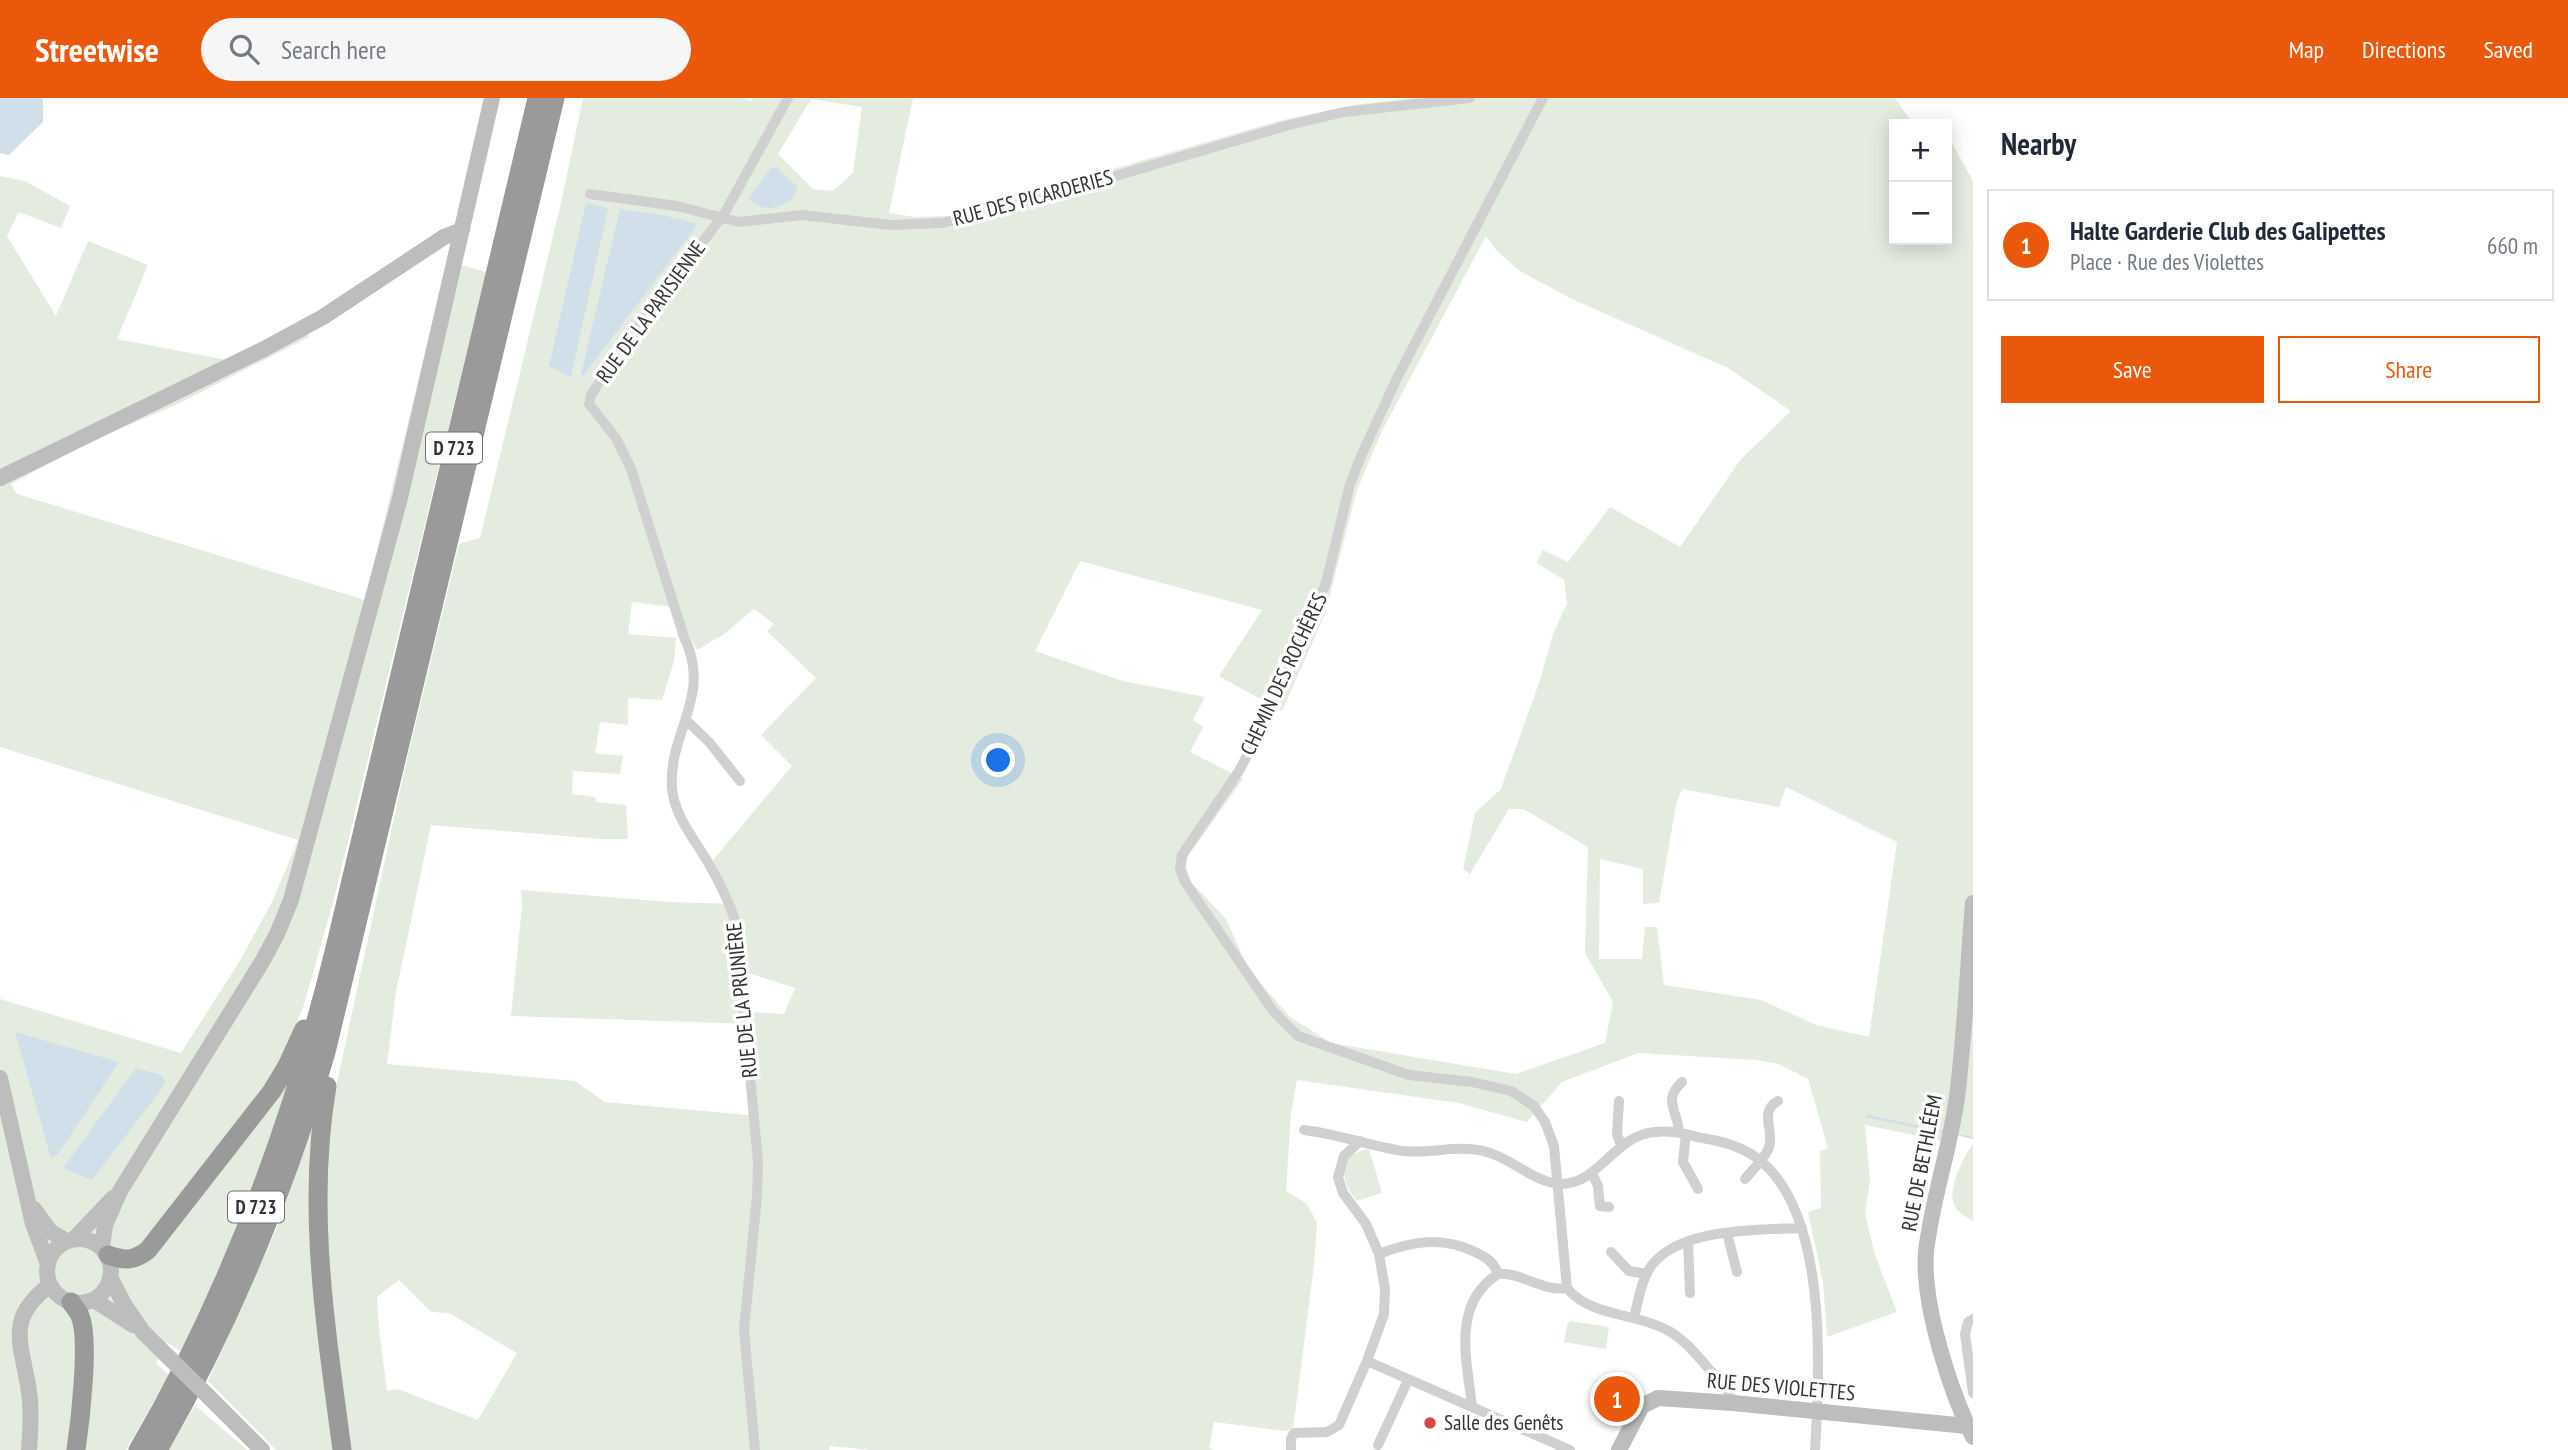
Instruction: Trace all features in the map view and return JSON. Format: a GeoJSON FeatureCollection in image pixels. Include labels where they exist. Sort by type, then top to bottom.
{"type":"FeatureCollection","features":[{"type":"Feature","properties":{"kind":"highway","name":"D 723"},"geometry":{"type":"LineString","coordinates":[[138,1450],[195,1343],[248,1228],[295,1096],[335,948],[537,98]]}},
{"type":"Feature","properties":{"kind":"highway","name":"D 723"},"geometry":{"type":"LineString","coordinates":[[158,1450],[216,1342],[258,1247],[306,1119],[335,1020],[555,98]]}},
{"type":"Feature","properties":{"kind":"highway"},"geometry":{"type":"LineString","coordinates":[[105,1251],[128,1261],[148,1250],[265,1101],[296,1049],[323,964],[335,948]]}},
{"type":"Feature","properties":{"kind":"highway"},"geometry":{"type":"LineString","coordinates":[[335,1020],[338,1037],[322,1117],[316,1215],[320,1274],[342,1450]]}},
{"type":"Feature","properties":{"kind":"highway"},"geometry":{"type":"LineString","coordinates":[[71,1302],[80,1316],[84,1340],[76,1450]]}},
{"type":"Feature","properties":{"kind":"street"},"geometry":{"type":"LineString","coordinates":[[0,1078],[33,1224],[48,1264],[50,1285],[62,1298],[71,1302],[86,1303],[94,1300],[107,1288],[111,1279],[111,1263],[105,1251],[106,1224],[120,1191],[262,962],[291,900],[400,498],[492,98]]}},
{"type":"Feature","properties":{"kind":"street","name":"RUE DE LA PARISIENNE"},"geometry":{"type":"LineString","coordinates":[[651,532],[624,452],[589,404],[591,395],[616,356],[720,218],[788,98]]}},
{"type":"Feature","properties":{"kind":"street","name":"RUE DES PICARDERIES"},"geometry":{"type":"LineString","coordinates":[[590,194],[677,206],[739,222],[802,215],[891,225],[942,223],[1034,200],[1289,125],[1344,112],[1471,98]]}},
{"type":"Feature","properties":{"kind":"street","name":"CHEMIN DES ROCHÈRES"},"geometry":{"type":"LineString","coordinates":[[1543,98],[1397,378],[1362,454],[1350,484],[1326,583],[1274,705],[1239,771],[1182,855],[1180,868],[1185,882],[1285,1025],[1306,1040],[1409,1075],[1472,1082],[1511,1091],[1528,1100],[1538,1111],[1550,1133],[1554,1146],[1556,1184]]}},
{"type":"Feature","properties":{"kind":"street"},"geometry":{"type":"LineString","coordinates":[[0,478],[276,343],[323,317],[444,237],[462,230]]}},
{"type":"Feature","properties":{"kind":"street"},"geometry":{"type":"LineString","coordinates":[[420,254],[458,246]]}},
{"type":"Feature","properties":{"kind":"street","name":"RUE DE LA PRUNIÈRE"},"geometry":{"type":"LineString","coordinates":[[651,532],[684,637],[693,655],[695,679],[675,762],[672,789],[680,816],[726,895],[736,923],[740,946],[758,1162],[744,1330],[755,1450]]}},
{"type":"Feature","properties":{"kind":"street"},"geometry":{"type":"LineString","coordinates":[[686,720],[709,742],[740,781]]}},
{"type":"Feature","properties":{"kind":"street","name":"RUE DE BETHLÉEM"},"geometry":{"type":"LineString","coordinates":[[1971,1433],[1948,1373],[1935,1324],[1926,1273],[1929,1234],[1958,1090],[1973,903]]}},
{"type":"Feature","properties":{"kind":"street"},"geometry":{"type":"LineString","coordinates":[[1682,1082],[1674,1090],[1672,1097],[1683,1133],[1682,1162],[1698,1189]]}},
{"type":"Feature","properties":{"kind":"street"},"geometry":{"type":"LineString","coordinates":[[1619,1101],[1617,1134],[1621,1145]]}},
{"type":"Feature","properties":{"kind":"street"},"geometry":{"type":"LineString","coordinates":[[1745,1179],[1769,1150],[1768,1111],[1772,1104],[1778,1101]]}},
{"type":"Feature","properties":{"kind":"street"},"geometry":{"type":"LineString","coordinates":[[1304,1130],[1406,1151],[1453,1148],[1479,1150],[1496,1154],[1543,1180],[1556,1184],[1573,1182],[1592,1173],[1621,1145],[1653,1132],[1683,1133],[1734,1146],[1760,1160],[1786,1194],[1802,1228],[1812,1274],[1818,1372],[1815,1450]]}},
{"type":"Feature","properties":{"kind":"street"},"geometry":{"type":"LineString","coordinates":[[1291,1450],[1294,1433],[1327,1432],[1339,1425],[1384,1314],[1385,1289],[1379,1254],[1366,1224],[1339,1184],[1340,1163],[1360,1141]]}},
{"type":"Feature","properties":{"kind":"street"},"geometry":{"type":"LineString","coordinates":[[1592,1173],[1598,1186],[1600,1206],[1609,1207]]}},
{"type":"Feature","properties":{"kind":"street"},"geometry":{"type":"LineString","coordinates":[[1556,1184],[1567,1288],[1575,1297],[1593,1306],[1667,1330],[1681,1340],[1714,1375],[1727,1402]]}},
{"type":"Feature","properties":{"kind":"street"},"geometry":{"type":"LineString","coordinates":[[48,1264],[58,1246],[70,1240],[120,1191]]}},
{"type":"Feature","properties":{"kind":"street"},"geometry":{"type":"LineString","coordinates":[[27,1195],[38,1217],[50,1231],[70,1240],[85,1238],[105,1251]]}},
{"type":"Feature","properties":{"kind":"street"},"geometry":{"type":"LineString","coordinates":[[1634,1318],[1649,1269],[1668,1251],[1688,1242],[1727,1233],[1802,1228]]}},
{"type":"Feature","properties":{"kind":"street"},"geometry":{"type":"LineString","coordinates":[[1727,1233],[1737,1272]]}},
{"type":"Feature","properties":{"kind":"street"},"geometry":{"type":"LineString","coordinates":[[1379,1254],[1417,1242],[1446,1242],[1483,1255],[1491,1261],[1498,1274]]}},
{"type":"Feature","properties":{"kind":"street"},"geometry":{"type":"LineString","coordinates":[[1688,1242],[1690,1293]]}},
{"type":"Feature","properties":{"kind":"street"},"geometry":{"type":"LineString","coordinates":[[1611,1252],[1629,1271],[1647,1274]]}},
{"type":"Feature","properties":{"kind":"street"},"geometry":{"type":"LineString","coordinates":[[1472,1406],[1464,1348],[1467,1320],[1476,1298],[1490,1279],[1507,1273],[1540,1286],[1557,1290],[1567,1288]]}},
{"type":"Feature","properties":{"kind":"street"},"geometry":{"type":"LineString","coordinates":[[111,1279],[143,1332],[262,1450]]}},
{"type":"Feature","properties":{"kind":"street"},"geometry":{"type":"LineString","coordinates":[[29,1450],[32,1421],[29,1388],[18,1338],[19,1325],[28,1304],[50,1285]]}},
{"type":"Feature","properties":{"kind":"street"},"geometry":{"type":"LineString","coordinates":[[94,1300],[143,1332]]}},
{"type":"Feature","properties":{"kind":"street"},"geometry":{"type":"LineString","coordinates":[[1973,1319],[1968,1322],[1965,1334],[1973,1393]]}},
{"type":"Feature","properties":{"kind":"street"},"geometry":{"type":"LineString","coordinates":[[1367,1361],[1570,1450]]}},
{"type":"Feature","properties":{"kind":"street"},"geometry":{"type":"LineString","coordinates":[[1805,1375],[1818,1372]]}},
{"type":"Feature","properties":{"kind":"street"},"geometry":{"type":"LineString","coordinates":[[1378,1445],[1408,1380]]}},
{"type":"Feature","properties":{"kind":"street","name":"RUE DES VIOLETTES"},"geometry":{"type":"LineString","coordinates":[[1619,1450],[1642,1406],[1650,1400],[1667,1398],[1817,1411],[1971,1433]]}},
{"type":"Feature","properties":{"kind":"shaded area"},"geometry":{"type":"Polygon","coordinates":[[[0,98],[43,100],[43,122],[9,155],[0,153],[0,98]]]}},
{"type":"Feature","properties":{"kind":"shaded area"},"geometry":{"type":"Polygon","coordinates":[[[583,98],[743,98],[751,101],[753,98],[913,98],[889,213],[915,217],[950,216],[1279,121],[1353,105],[1413,98],[1895,98],[1910,119],[1889,119],[1889,245],[1952,245],[1952,143],[1973,181],[1973,1137],[1959,1132],[1942,1141],[1865,1125],[1870,1181],[1865,1213],[1875,1255],[1897,1312],[1827,1337],[1823,1282],[1808,1212],[1821,1208],[1820,1151],[1828,1148],[1808,1079],[1779,1064],[1756,1060],[1638,1053],[1562,1082],[1527,1122],[1459,1103],[1297,1080],[1291,1113],[1286,1191],[1307,1204],[1317,1223],[1293,1428],[1286,1431],[1214,1422],[1209,1448],[1214,1450],[870,1450],[830,1446],[829,1450],[276,1450],[208,1381],[277,1228],[317,1115],[333,1101],[404,772],[459,544],[480,538],[561,203],[583,98]],[[811,99],[778,154],[813,189],[833,191],[853,173],[862,107],[811,99]],[[1486,236],[1382,431],[1357,490],[1325,614],[1282,711],[1219,676],[1262,610],[1080,561],[1035,651],[1123,681],[1205,697],[1193,720],[1203,727],[1190,752],[1243,779],[1188,856],[1186,868],[1192,883],[1226,919],[1249,970],[1290,1017],[1331,1043],[1516,1074],[1605,1043],[1613,1002],[1585,953],[1588,847],[1523,809],[1509,809],[1470,874],[1463,869],[1475,813],[1501,789],[1540,680],[1553,634],[1567,604],[1564,580],[1537,563],[1543,550],[1568,562],[1610,507],[1680,547],[1741,459],[1791,411],[1728,368],[1570,298],[1520,271],[1497,251],[1486,236]],[[632,602],[628,634],[676,638],[674,661],[662,700],[628,698],[628,725],[600,722],[595,753],[623,756],[620,774],[573,771],[572,794],[595,797],[596,802],[626,805],[628,839],[431,825],[396,992],[387,1064],[575,1081],[605,1102],[758,1116],[752,1024],[511,1016],[522,906],[521,890],[670,902],[734,904],[713,860],[792,766],[761,735],[816,678],[767,631],[774,624],[754,609],[724,634],[697,650],[686,630],[680,608],[632,602]],[[1786,787],[1779,807],[1682,789],[1676,805],[1659,903],[1643,904],[1643,869],[1600,859],[1599,959],[1642,959],[1645,927],[1657,927],[1664,985],[1761,1000],[1816,1025],[1869,1037],[1897,842],[1786,787]],[[748,973],[751,1012],[784,1014],[795,988],[748,973]],[[399,1280],[377,1297],[387,1391],[398,1389],[478,1420],[517,1353],[449,1313],[431,1312],[399,1280]]]}},
{"type":"Feature","properties":{"kind":"shaded area"},"geometry":{"type":"Polygon","coordinates":[[[777,166],[798,187],[795,194],[790,200],[776,207],[755,204],[749,198],[770,169],[777,166]]]}},
{"type":"Feature","properties":{"kind":"shaded area"},"geometry":{"type":"Polygon","coordinates":[[[0,176],[25,181],[70,206],[61,228],[19,212],[7,236],[56,316],[88,241],[148,265],[117,339],[227,360],[302,321],[309,337],[178,404],[94,440],[11,484],[17,494],[365,600],[447,261],[486,272],[334,899],[303,1008],[281,1060],[293,1070],[256,1178],[228,1248],[180,1351],[166,1342],[156,1363],[169,1375],[126,1450],[0,1450],[0,999],[181,1053],[241,959],[273,900],[298,840],[0,747],[0,176]]]}},
{"type":"Feature","properties":{"kind":"shaded area"},"geometry":{"type":"Polygon","coordinates":[[[586,203],[608,208],[571,377],[549,366],[586,203]]]}},
{"type":"Feature","properties":{"kind":"shaded area"},"geometry":{"type":"Polygon","coordinates":[[[620,209],[698,224],[584,375],[581,374],[620,209]]]}},
{"type":"Feature","properties":{"kind":"shaded area"},"geometry":{"type":"Polygon","coordinates":[[[15,1032],[119,1062],[58,1154],[51,1158],[15,1032]]]}},
{"type":"Feature","properties":{"kind":"shaded area"},"geometry":{"type":"Polygon","coordinates":[[[136,1068],[161,1075],[165,1080],[163,1087],[92,1180],[63,1168],[136,1068]]]}},
{"type":"Feature","properties":{"kind":"shaded area"},"geometry":{"type":"Polygon","coordinates":[[[1973,1144],[1973,1221],[1956,1208],[1952,1196],[1958,1172],[1973,1144]]]}},
{"type":"Feature","properties":{"kind":"shaded area"},"geometry":{"type":"Polygon","coordinates":[[[1369,1149],[1382,1193],[1357,1201],[1347,1185],[1344,1169],[1351,1156],[1369,1149]]]}},
{"type":"Feature","properties":{"kind":"shaded area"},"geometry":{"type":"Polygon","coordinates":[[[1570,1321],[1609,1327],[1606,1349],[1564,1342],[1570,1321]]]}},
{"type":"Feature","properties":{"kind":"shaded area"},"geometry":{"type":"Polygon","coordinates":[[[195,1405],[247,1450],[169,1450],[195,1405]]]}},
{"type":"Feature","properties":{"kind":"waterway"},"geometry":{"type":"LineString","coordinates":[[1867,1116],[1943,1132]]}},
{"type":"Feature","properties":{"kind":"waterway"},"geometry":{"type":"LineString","coordinates":[[1958,1134],[1973,1138]]}},
{"type":"Feature","properties":{"kind":"place","name":"Halte Garderie Club des Galipettes"},"geometry":{"type":"Point","coordinates":[1617,1399]}},
{"type":"Feature","properties":{"kind":"place","name":"Salle des Genêts"},"geometry":{"type":"Point","coordinates":[1430,1423]}}]}
